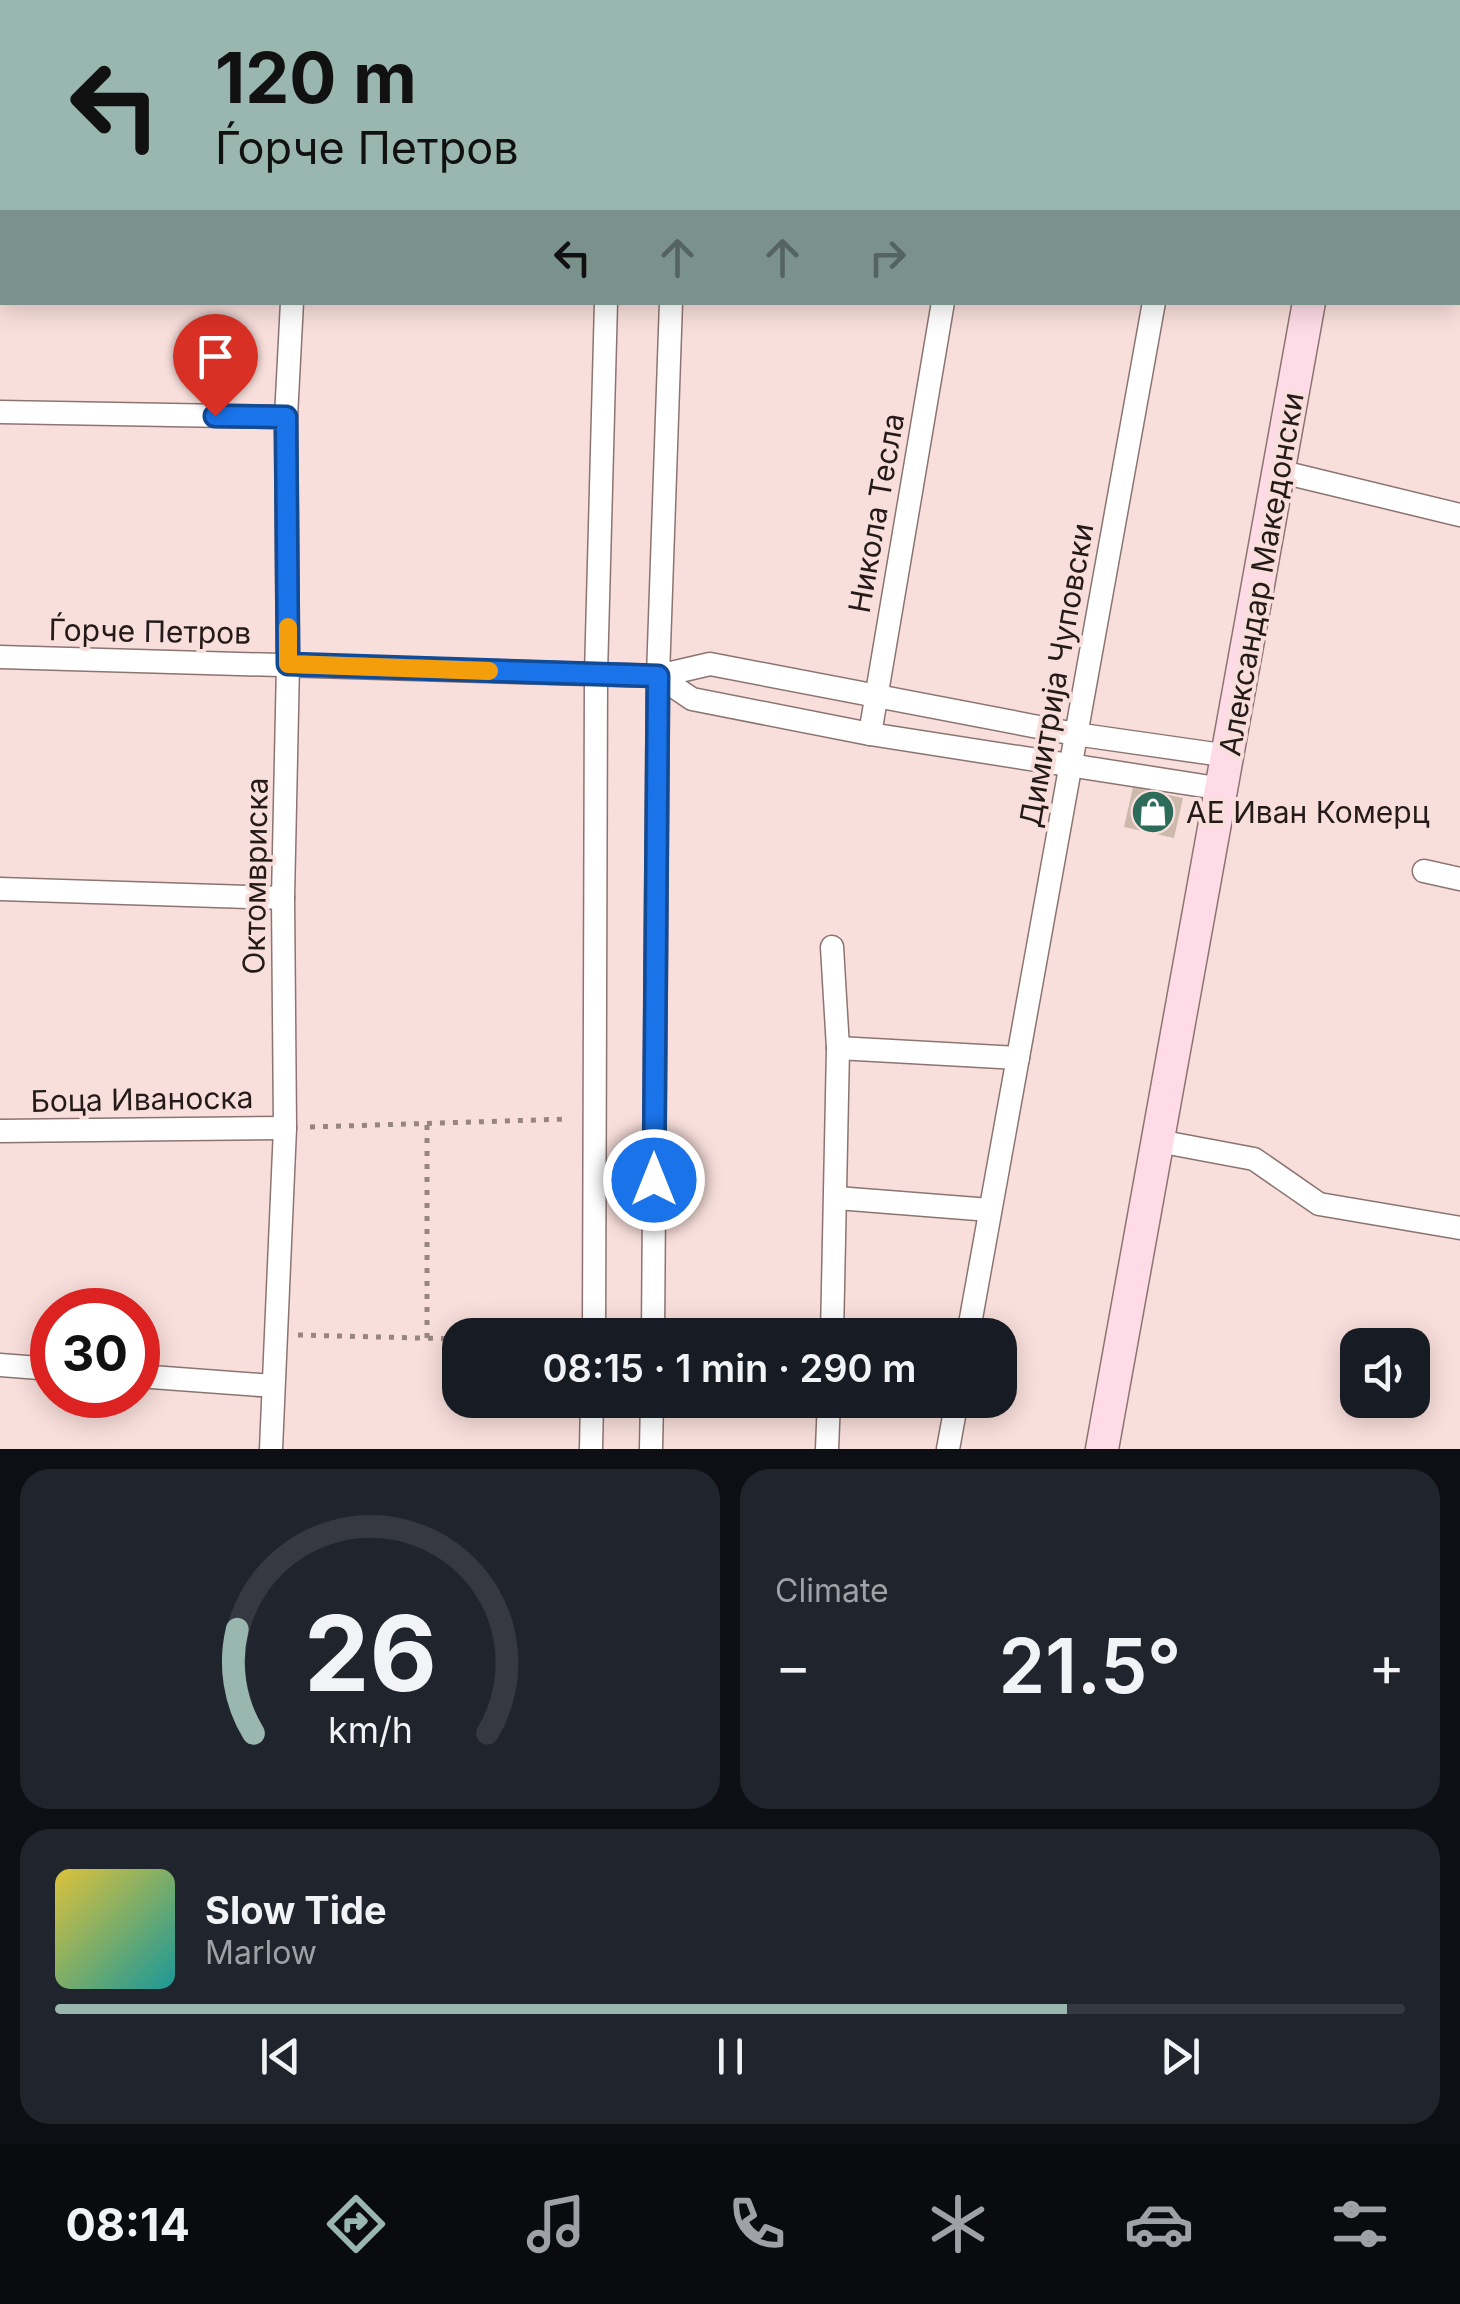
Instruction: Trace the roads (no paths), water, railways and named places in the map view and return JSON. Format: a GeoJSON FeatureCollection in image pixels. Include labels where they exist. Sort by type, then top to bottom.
{"type":"FeatureCollection","features":[{"type":"Feature","properties":{"kind":"street","name":"Октомвриска"},"geometry":{"type":"LineString","coordinates":[[271,1449],[286,1128],[282,898],[288,664],[286,417],[292,305]]}},
{"type":"Feature","properties":{"kind":"street"},"geometry":{"type":"LineString","coordinates":[[594,1318],[596,674],[606,305]]}},
{"type":"Feature","properties":{"kind":"street"},"geometry":{"type":"LineString","coordinates":[[654,1318],[658,676],[670,305]]}},
{"type":"Feature","properties":{"kind":"street","name":"Никола Тесла"},"geometry":{"type":"LineString","coordinates":[[870,734],[942,305]]}},
{"type":"Feature","properties":{"kind":"street","name":"Димитрија Чуповски"},"geometry":{"type":"LineString","coordinates":[[971,1318],[1153,305]]}},
{"type":"Feature","properties":{"kind":"street","name":"Александар Македонски"},"geometry":{"type":"LineString","coordinates":[[1102,1449],[1308,305]]}},
{"type":"Feature","properties":{"kind":"street"},"geometry":{"type":"LineString","coordinates":[[0,412],[286,417]]}},
{"type":"Feature","properties":{"kind":"street"},"geometry":{"type":"LineString","coordinates":[[1278,470],[1460,514]]}},
{"type":"Feature","properties":{"kind":"street","name":"Ѓорче Петров"},"geometry":{"type":"LineString","coordinates":[[0,657],[658,676],[710,664],[1076,734],[1229,756]]}},
{"type":"Feature","properties":{"kind":"street","name":"Ѓорче Петров"},"geometry":{"type":"LineString","coordinates":[[658,676],[692,699],[870,734],[1223,789]]}},
{"type":"Feature","properties":{"kind":"street"},"geometry":{"type":"LineString","coordinates":[[1424,872],[1460,879]]}},
{"type":"Feature","properties":{"kind":"street"},"geometry":{"type":"LineString","coordinates":[[0,890],[282,898]]}},
{"type":"Feature","properties":{"kind":"street"},"geometry":{"type":"LineString","coordinates":[[832,947],[838,1048],[833,1318]]}},
{"type":"Feature","properties":{"kind":"street"},"geometry":{"type":"LineString","coordinates":[[838,1048],[1018,1058]]}},
{"type":"Feature","properties":{"kind":"street","name":"Боца Иваноска"},"geometry":{"type":"LineString","coordinates":[[0,1130],[286,1128]]}},
{"type":"Feature","properties":{"kind":"street"},"geometry":{"type":"LineString","coordinates":[[1158,1141],[1254,1159],[1319,1204],[1460,1228]]}},
{"type":"Feature","properties":{"kind":"street"},"geometry":{"type":"LineString","coordinates":[[837,1198],[990,1210]]}},
{"type":"Feature","properties":{"kind":"street"},"geometry":{"type":"LineString","coordinates":[[0,1365],[30,1367]]}},
{"type":"Feature","properties":{"kind":"street"},"geometry":{"type":"LineString","coordinates":[[160,1378],[273,1386]]}},
{"type":"Feature","properties":{"kind":"street"},"geometry":{"type":"LineString","coordinates":[[591,1449],[592,1418]]}},
{"type":"Feature","properties":{"kind":"street"},"geometry":{"type":"LineString","coordinates":[[652,1418],[652,1449]]}},
{"type":"Feature","properties":{"kind":"street"},"geometry":{"type":"LineString","coordinates":[[827,1449],[828,1418]]}},
{"type":"Feature","properties":{"kind":"street"},"geometry":{"type":"LineString","coordinates":[[948,1449],[954,1418]]}},
{"type":"Feature","properties":{"kind":"place","name":"АЕ Иван Комерц"},"geometry":{"type":"Point","coordinates":[1153,812]}}]}
